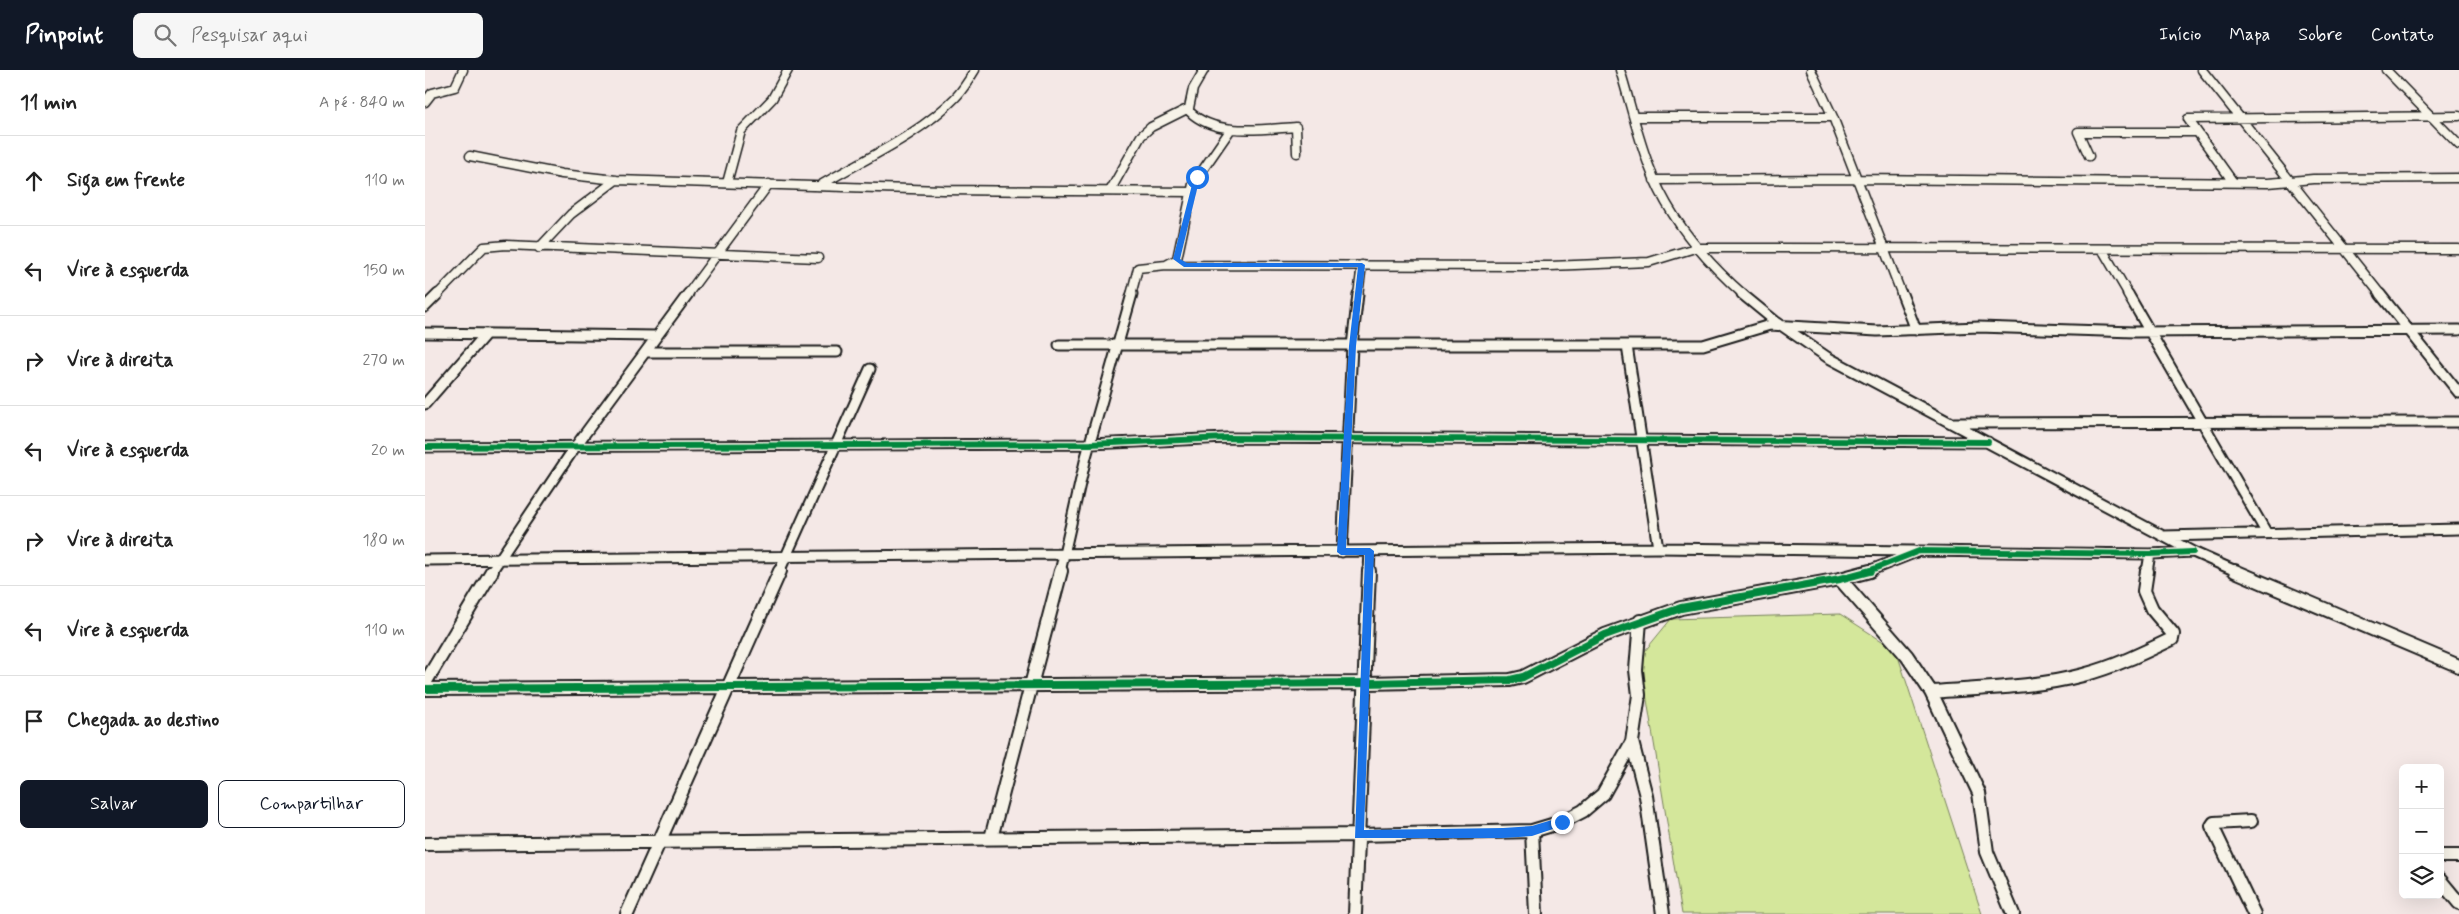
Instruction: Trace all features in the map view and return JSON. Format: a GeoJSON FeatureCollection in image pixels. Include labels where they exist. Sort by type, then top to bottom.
{"type":"FeatureCollection","features":[{"type":"Feature","properties":{"kind":"street"},"geometry":{"type":"LineString","coordinates":[[425,102],[432,93],[455,87],[463,70]]}},
{"type":"Feature","properties":{"kind":"street"},"geometry":{"type":"LineString","coordinates":[[727,183],[736,142],[741,131],[772,99],[788,70]]}},
{"type":"Feature","properties":{"kind":"street"},"geometry":{"type":"LineString","coordinates":[[819,186],[892,142],[944,107],[961,91],[975,70]]}},
{"type":"Feature","properties":{"kind":"street"},"geometry":{"type":"LineString","coordinates":[[1204,70],[1193,89],[1189,111],[1197,118],[1231,129],[1296,128],[1297,153]]}},
{"type":"Feature","properties":{"kind":"street"},"geometry":{"type":"LineString","coordinates":[[1621,70],[1654,180],[1669,208],[1695,248],[1717,271],[1779,325],[1827,357],[2161,536],[2309,604],[2459,666]]}},
{"type":"Feature","properties":{"kind":"street"},"geometry":{"type":"LineString","coordinates":[[1811,70],[1833,117],[1916,330]]}},
{"type":"Feature","properties":{"kind":"street"},"geometry":{"type":"LineString","coordinates":[[2202,70],[2459,393]]}},
{"type":"Feature","properties":{"kind":"street"},"geometry":{"type":"LineString","coordinates":[[2386,70],[2459,145]]}},
{"type":"Feature","properties":{"kind":"street"},"geometry":{"type":"LineString","coordinates":[[1110,190],[1141,136],[1158,123],[1189,108]]}},
{"type":"Feature","properties":{"kind":"street"},"geometry":{"type":"LineString","coordinates":[[2233,182],[2195,132],[2188,119],[2459,116]]}},
{"type":"Feature","properties":{"kind":"street"},"geometry":{"type":"LineString","coordinates":[[1635,117],[1833,117]]}},
{"type":"Feature","properties":{"kind":"street"},"geometry":{"type":"LineString","coordinates":[[1166,265],[1177,259],[1197,177],[1231,129]]}},
{"type":"Feature","properties":{"kind":"street"},"geometry":{"type":"LineString","coordinates":[[2089,156],[2078,132],[2195,132]]}},
{"type":"Feature","properties":{"kind":"street"},"geometry":{"type":"LineString","coordinates":[[470,156],[562,174],[616,180],[943,190],[1192,192]]}},
{"type":"Feature","properties":{"kind":"street"},"geometry":{"type":"LineString","coordinates":[[1654,180],[1857,179],[2268,183],[2313,179],[2459,178]]}},
{"type":"Feature","properties":{"kind":"street"},"geometry":{"type":"LineString","coordinates":[[539,248],[571,214],[616,180]]}},
{"type":"Feature","properties":{"kind":"street"},"geometry":{"type":"LineString","coordinates":[[425,683],[499,559],[575,447],[769,184]]}},
{"type":"Feature","properties":{"kind":"street"},"geometry":{"type":"LineString","coordinates":[[425,307],[480,248],[506,245],[539,248],[818,258]]}},
{"type":"Feature","properties":{"kind":"street"},"geometry":{"type":"LineString","coordinates":[[991,838],[1015,739],[1065,553],[1090,444],[1119,345],[1138,268],[1141,266],[1550,266],[1649,262],[1695,248],[2459,249]]}},
{"type":"Feature","properties":{"kind":"street"},"geometry":{"type":"LineString","coordinates":[[2102,249],[2266,532]]}},
{"type":"Feature","properties":{"kind":"street"},"geometry":{"type":"LineString","coordinates":[[1177,259],[1186,265]]}},
{"type":"Feature","properties":{"kind":"street"},"geometry":{"type":"LineString","coordinates":[[1341,552],[1353,346],[1362,265]]}},
{"type":"Feature","properties":{"kind":"street"},"geometry":{"type":"LineString","coordinates":[[1059,345],[1703,345],[1770,325],[1877,331],[1979,327],[2151,332],[2459,330]]}},
{"type":"Feature","properties":{"kind":"street"},"geometry":{"type":"LineString","coordinates":[[425,334],[657,336]]}},
{"type":"Feature","properties":{"kind":"street"},"geometry":{"type":"LineString","coordinates":[[425,404],[485,335]]}},
{"type":"Feature","properties":{"kind":"street"},"geometry":{"type":"LineString","coordinates":[[1627,346],[1640,441],[1658,548]]}},
{"type":"Feature","properties":{"kind":"street"},"geometry":{"type":"LineString","coordinates":[[646,352],[837,352]]}},
{"type":"Feature","properties":{"kind":"street"},"geometry":{"type":"LineString","coordinates":[[627,914],[870,369]]}},
{"type":"Feature","properties":{"kind":"street"},"geometry":{"type":"LineString","coordinates":[[1950,423],[2459,422]]}},
{"type":"Feature","properties":{"kind":"street"},"geometry":{"type":"LineString","coordinates":[[425,447],[1090,444],[1227,438],[1988,442]]}},
{"type":"Feature","properties":{"kind":"street"},"geometry":{"type":"LineString","coordinates":[[2161,536],[2266,532],[2459,530]]}},
{"type":"Feature","properties":{"kind":"street"},"geometry":{"type":"LineString","coordinates":[[425,560],[1658,548],[2150,554],[2193,552]]}},
{"type":"Feature","properties":{"kind":"street"},"geometry":{"type":"LineString","coordinates":[[1355,914],[1370,551]]}},
{"type":"Feature","properties":{"kind":"street"},"geometry":{"type":"LineString","coordinates":[[425,689],[1366,683],[1510,680],[1523,677],[1605,635],[1681,608],[1840,579],[1867,572],[1919,551]]}},
{"type":"Feature","properties":{"kind":"street"},"geometry":{"type":"LineString","coordinates":[[1931,692],[2053,681],[2083,676],[2131,659],[2172,639],[2173,634],[2152,609],[2144,591],[2150,554]]}},
{"type":"Feature","properties":{"kind":"street"},"geometry":{"type":"LineString","coordinates":[[1840,579],[1907,656],[1931,692],[1979,793],[1987,852],[2013,914]]}},
{"type":"Feature","properties":{"kind":"street"},"geometry":{"type":"LineString","coordinates":[[425,844],[1359,835],[1532,831],[1562,822],[1583,811],[1603,794],[1632,742],[1638,710],[1636,670],[1640,621]]}},
{"type":"Feature","properties":{"kind":"street"},"geometry":{"type":"LineString","coordinates":[[1632,742],[1646,796],[1663,914]]}},
{"type":"Feature","properties":{"kind":"street"},"geometry":{"type":"LineString","coordinates":[[2251,821],[2214,823],[2212,826],[2255,914]]}},
{"type":"Feature","properties":{"kind":"street"},"geometry":{"type":"LineString","coordinates":[[1532,831],[1535,914]]}},
{"type":"Feature","properties":{"kind":"street"},"geometry":{"type":"LineString","coordinates":[[2444,856],[2459,856]]}},
{"type":"Feature","properties":{"kind":"street"},"geometry":{"type":"LineString","coordinates":[[2444,885],[2459,903]]}},
{"type":"Feature","properties":{"kind":"green space"},"geometry":{"type":"Polygon","coordinates":[[[1840,614],[1896,650],[1982,914],[1682,914],[1640,657],[1671,619],[1840,614]]]}},
{"type":"Feature","properties":{"kind":"cycle path"},"geometry":{"type":"LineString","coordinates":[[425,447],[1090,444],[1227,438],[1988,442]]}},
{"type":"Feature","properties":{"kind":"cycle path"},"geometry":{"type":"LineString","coordinates":[[425,689],[1366,683],[1510,680],[1523,677],[1605,635],[1681,608],[1840,579],[1867,572],[1919,551],[2150,554],[2193,552]]}},
{"type":"Feature","properties":{"kind":"route"},"geometry":{"type":"LineString","coordinates":[[1197,177],[1193,184],[1177,259],[1186,265],[1362,265],[1353,346],[1341,552],[1370,551],[1359,835],[1503,833],[1532,831],[1562,822]]}}]}
